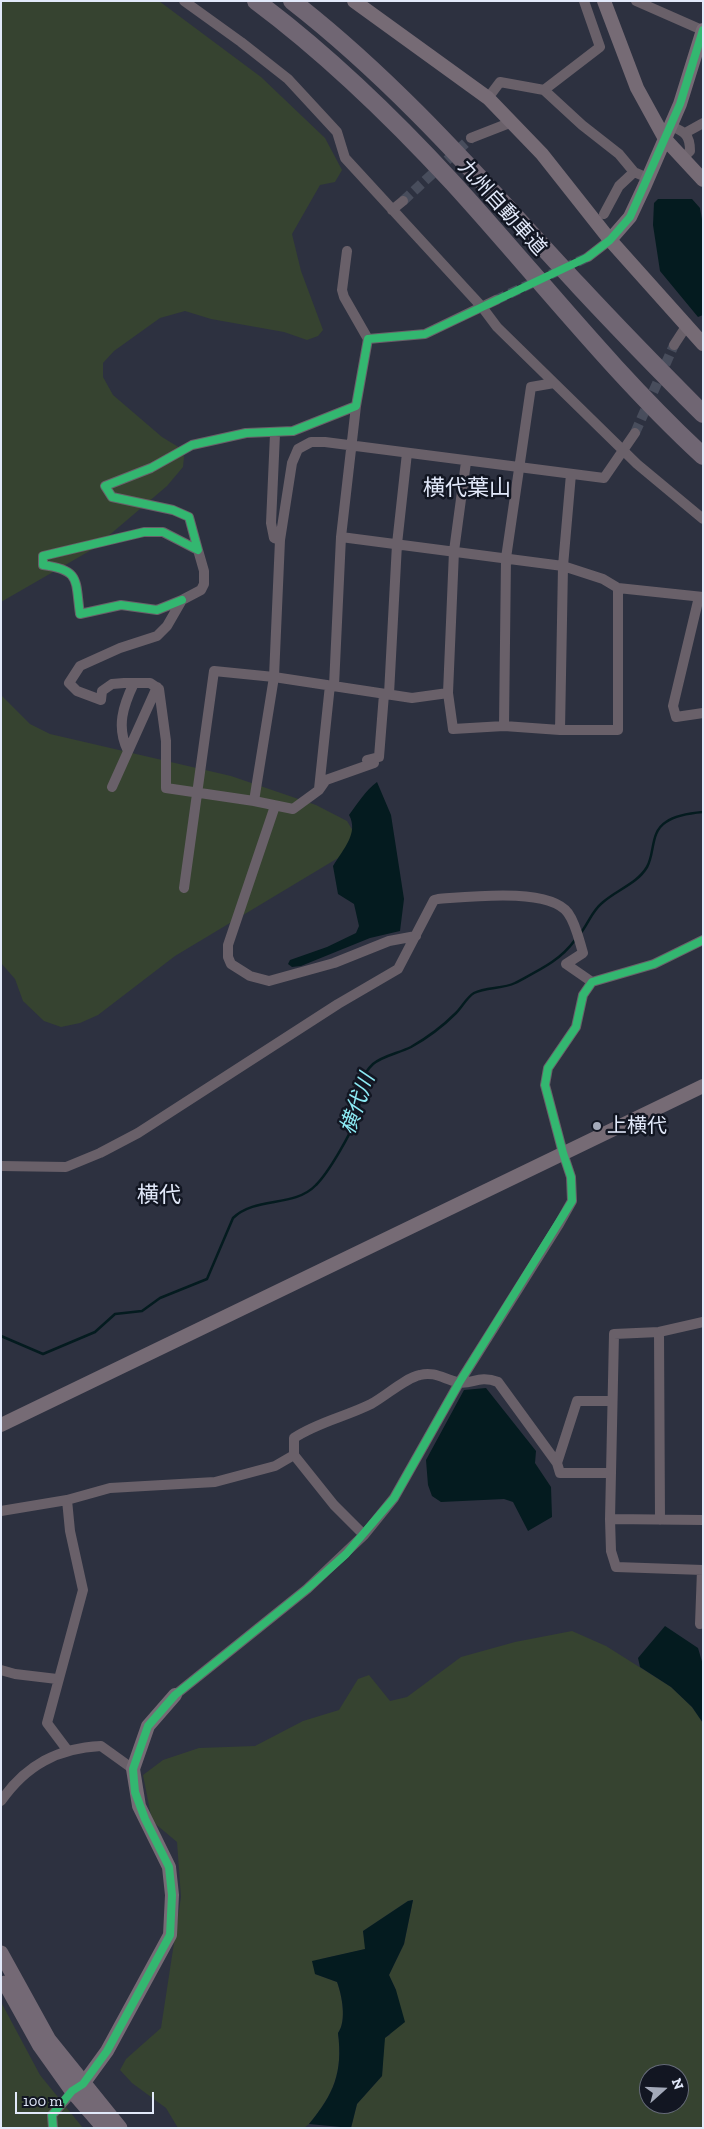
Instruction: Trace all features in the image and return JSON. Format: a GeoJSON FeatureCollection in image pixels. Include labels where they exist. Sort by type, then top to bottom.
{"type":"FeatureCollection","features":[{"type":"Feature","properties":{"kind":"highway"},"geometry":{"type":"LineString","coordinates":[[243,1],[346,77]]}},
{"type":"Feature","properties":{"kind":"highway","name":"九州自動車道"},"geometry":{"type":"LineString","coordinates":[[256,1],[346,77],[452,182],[626,379],[703,456]]}},
{"type":"Feature","properties":{"kind":"highway","name":"九州自動車道"},"geometry":{"type":"LineString","coordinates":[[292,1],[367,63],[419,114],[628,338],[703,414]]}},
{"type":"Feature","properties":{"kind":"main road"},"geometry":{"type":"LineString","coordinates":[[1,1954],[49,2040],[104,2128]]}},
{"type":"Feature","properties":{"kind":"main road"},"geometry":{"type":"LineString","coordinates":[[1,1975],[40,2046],[120,2128]]}},
{"type":"Feature","properties":{"kind":"street"},"geometry":{"type":"LineString","coordinates":[[184,1],[242,42],[288,79],[337,132],[345,158],[482,307],[497,327],[624,451],[678,500],[703,519]]}},
{"type":"Feature","properties":{"kind":"street"},"geometry":{"type":"LineString","coordinates":[[354,1],[488,98],[542,154],[610,240],[703,344]]}},
{"type":"Feature","properties":{"kind":"street"},"geometry":{"type":"LineString","coordinates":[[544,90],[600,47],[584,1]]}},
{"type":"Feature","properties":{"kind":"street"},"geometry":{"type":"LineString","coordinates":[[604,1],[637,88],[683,158],[703,180]]}},
{"type":"Feature","properties":{"kind":"street"},"geometry":{"type":"LineString","coordinates":[[588,256],[610,240],[630,217],[680,104],[703,30],[636,1]]}},
{"type":"Feature","properties":{"kind":"street"},"geometry":{"type":"LineString","coordinates":[[488,98],[500,82],[544,90],[582,125],[619,154],[634,172],[648,178]]}},
{"type":"Feature","properties":{"kind":"street"},"geometry":{"type":"LineString","coordinates":[[471,138],[512,122]]}},
{"type":"Feature","properties":{"kind":"street"},"geometry":{"type":"LineString","coordinates":[[668,133],[685,132],[703,123]]}},
{"type":"Feature","properties":{"kind":"street"},"geometry":{"type":"LineString","coordinates":[[683,158],[690,151],[690,139],[685,132]]}},
{"type":"Feature","properties":{"kind":"street"},"geometry":{"type":"LineString","coordinates":[[604,214],[619,186],[634,172]]}},
{"type":"Feature","properties":{"kind":"street"},"geometry":{"type":"LineString","coordinates":[[392,210],[402,200]]}},
{"type":"Feature","properties":{"kind":"street"},"geometry":{"type":"LineString","coordinates":[[318,790],[332,685],[340,537],[356,406],[368,339],[344,298],[342,290],[346,251]]}},
{"type":"Feature","properties":{"kind":"street"},"geometry":{"type":"LineString","coordinates":[[368,339],[425,334],[496,300]]}},
{"type":"Feature","properties":{"kind":"street"},"geometry":{"type":"LineString","coordinates":[[674,345],[687,326]]}},
{"type":"Feature","properties":{"kind":"street"},"geometry":{"type":"LineString","coordinates":[[504,726],[506,558],[518,468],[530,387],[554,383]]}},
{"type":"Feature","properties":{"kind":"street"},"geometry":{"type":"LineString","coordinates":[[198,550],[163,532],[144,532],[43,556],[43,565],[63,568],[74,578],[80,614],[121,605],[157,610],[182,600],[201,590],[204,584],[204,571],[198,550],[188,517],[173,510],[112,497],[105,486],[151,468],[192,446],[246,433],[275,434],[293,431],[356,406]]}},
{"type":"Feature","properties":{"kind":"street"},"geometry":{"type":"LineString","coordinates":[[254,801],[274,677],[280,540],[292,464],[298,449],[311,442],[352,445],[466,462],[604,478],[635,433]]}},
{"type":"Feature","properties":{"kind":"street"},"geometry":{"type":"LineString","coordinates":[[275,434],[271,523],[274,538],[280,540]]}},
{"type":"Feature","properties":{"kind":"street"},"geometry":{"type":"LineString","coordinates":[[182,600],[167,626],[157,636],[120,648],[80,666],[69,682],[77,692],[101,700],[102,691],[112,684],[150,683],[159,688],[166,741],[166,788],[254,801],[293,809],[318,790],[326,780],[379,757],[386,694],[397,544],[407,453]]}},
{"type":"Feature","properties":{"kind":"street"},"geometry":{"type":"LineString","coordinates":[[466,462],[454,551],[448,693],[453,730],[504,726],[560,730],[618,730],[618,588]]}},
{"type":"Feature","properties":{"kind":"street"},"geometry":{"type":"LineString","coordinates":[[560,730],[563,566],[571,474]]}},
{"type":"Feature","properties":{"kind":"street"},"geometry":{"type":"LineString","coordinates":[[340,537],[563,566],[603,579],[618,588],[701,597],[673,706],[676,717],[703,713]]}},
{"type":"Feature","properties":{"kind":"street"},"geometry":{"type":"LineString","coordinates":[[184,888],[199,794],[214,671],[274,677],[412,698],[448,693]]}},
{"type":"Feature","properties":{"kind":"street"},"geometry":{"type":"LineString","coordinates":[[128,751],[122,738],[120,725],[126,699],[134,683]]}},
{"type":"Feature","properties":{"kind":"street"},"geometry":{"type":"LineString","coordinates":[[112,787],[157,687]]}},
{"type":"Feature","properties":{"kind":"street"},"geometry":{"type":"LineString","coordinates":[[275,806],[228,945],[228,957],[232,964],[250,976],[269,981],[334,963],[389,941],[416,936]]}},
{"type":"Feature","properties":{"kind":"street"},"geometry":{"type":"LineString","coordinates":[[1,1166],[66,1167],[100,1154],[138,1133],[338,1004],[398,970],[434,900],[495,896],[544,899],[555,902],[568,913],[583,953],[566,964],[592,982]]}},
{"type":"Feature","properties":{"kind":"street"},"geometry":{"type":"LineString","coordinates":[[53,2128],[52,2115],[107,2051],[170,1935],[172,1895],[169,1867],[139,1806],[134,1769],[148,1726],[175,1695],[307,1589],[364,1535],[394,1498],[459,1383],[572,1201],[571,1177],[545,1084],[548,1068],[576,1027],[583,995],[592,982],[654,964],[703,940]]}},
{"type":"Feature","properties":{"kind":"street"},"geometry":{"type":"LineString","coordinates":[[1,1425],[703,1086]]}},
{"type":"Feature","properties":{"kind":"street"},"geometry":{"type":"LineString","coordinates":[[700,1624],[702,1570],[616,1567],[611,1551],[610,1519],[614,1334],[659,1332],[703,1322]]}},
{"type":"Feature","properties":{"kind":"street"},"geometry":{"type":"LineString","coordinates":[[659,1332],[660,1520]]}},
{"type":"Feature","properties":{"kind":"street"},"geometry":{"type":"LineString","coordinates":[[364,1535],[334,1505],[294,1455],[294,1438],[310,1427],[370,1405],[421,1374],[436,1374],[459,1383],[487,1378],[498,1382],[557,1462],[560,1473],[611,1472]]}},
{"type":"Feature","properties":{"kind":"street"},"geometry":{"type":"LineString","coordinates":[[557,1462],[577,1401],[612,1401]]}},
{"type":"Feature","properties":{"kind":"street"},"geometry":{"type":"LineString","coordinates":[[1,1511],[67,1500],[110,1488],[214,1482],[274,1466],[294,1455]]}},
{"type":"Feature","properties":{"kind":"street"},"geometry":{"type":"LineString","coordinates":[[67,1500],[70,1531],[83,1590],[57,1679],[47,1723],[68,1751]]}},
{"type":"Feature","properties":{"kind":"street"},"geometry":{"type":"LineString","coordinates":[[610,1519],[703,1520]]}},
{"type":"Feature","properties":{"kind":"street"},"geometry":{"type":"LineString","coordinates":[[1,1670],[15,1674],[57,1679]]}},
{"type":"Feature","properties":{"kind":"street"},"geometry":{"type":"LineString","coordinates":[[1,1801],[13,1783],[28,1769],[68,1751],[101,1746],[134,1769]]}},
{"type":"Feature","properties":{"kind":"shaded area"},"geometry":{"type":"Polygon","coordinates":[[[1,1],[159,1],[261,77],[325,138],[342,170],[335,182],[320,185],[292,234],[301,271],[323,330],[318,336],[307,340],[284,332],[211,319],[185,311],[160,318],[114,351],[103,363],[103,377],[113,395],[162,437],[180,448],[184,457],[183,467],[167,486],[93,549],[1,602],[1,1]]]}},
{"type":"Feature","properties":{"kind":"shaded area"},"geometry":{"type":"Polygon","coordinates":[[[658,199],[692,199],[700,208],[703,225],[703,315],[698,317],[660,271],[653,225],[654,203],[658,199]]]}},
{"type":"Feature","properties":{"kind":"shaded area"},"geometry":{"type":"Polygon","coordinates":[[[1,695],[30,724],[50,734],[231,776],[316,805],[347,821],[353,831],[355,840],[353,849],[175,956],[98,1015],[80,1023],[61,1027],[44,1021],[23,1001],[15,979],[1,963],[1,695]]]}},
{"type":"Feature","properties":{"kind":"shaded area"},"geometry":{"type":"Polygon","coordinates":[[[377,782],[391,815],[404,899],[400,931],[370,938],[301,966],[292,967],[288,964],[290,960],[327,947],[356,933],[359,926],[354,904],[338,894],[333,866],[351,835],[352,822],[349,815],[365,793],[377,782]]]}},
{"type":"Feature","properties":{"kind":"shaded area"},"geometry":{"type":"Polygon","coordinates":[[[486,1388],[536,1451],[535,1463],[551,1487],[552,1517],[528,1531],[513,1502],[504,1499],[441,1502],[432,1496],[428,1485],[426,1460],[464,1390],[486,1388]]]}},
{"type":"Feature","properties":{"kind":"shaded area"},"geometry":{"type":"Polygon","coordinates":[[[665,1626],[698,1648],[703,1665],[703,1723],[692,1707],[671,1687],[640,1667],[638,1658],[665,1626]]]}},
{"type":"Feature","properties":{"kind":"shaded area"},"geometry":{"type":"Polygon","coordinates":[[[572,1631],[606,1646],[671,1687],[692,1707],[703,1723],[703,2128],[351,2128],[357,2104],[382,2076],[384,2038],[390,2035],[396,1990],[389,1975],[404,1944],[413,1900],[408,1901],[363,1931],[366,1949],[321,1959],[315,1974],[337,1982],[341,1994],[343,2015],[341,2028],[338,2033],[339,2059],[335,2082],[325,2103],[309,2124],[304,2128],[178,2128],[166,2108],[132,2083],[120,2070],[126,2059],[161,2028],[181,1897],[177,1842],[152,1821],[143,1775],[163,1760],[199,1748],[255,1746],[303,1721],[339,1710],[358,1679],[369,1675],[390,1701],[407,1697],[461,1657],[515,1642],[572,1631]]]}},
{"type":"Feature","properties":{"kind":"shaded area"},"geometry":{"type":"Polygon","coordinates":[[[413,1900],[404,1944],[389,1975],[396,1990],[405,2022],[385,2038],[382,2076],[357,2104],[351,2128],[309,2124],[325,2103],[335,2082],[339,2059],[338,2033],[341,2028],[343,2015],[341,1994],[337,1982],[315,1974],[312,1961],[365,1949],[363,1931],[408,1901],[413,1900]]]}},
{"type":"Feature","properties":{"kind":"shaded area"},"geometry":{"type":"Polygon","coordinates":[[[1,2002],[40,2075],[83,2128],[1,2128],[1,2002]]]}},
{"type":"Feature","properties":{"kind":"waterway","name":"横代川"},"geometry":{"type":"LineString","coordinates":[[580,934],[599,906],[643,873],[647,867],[657,831],[661,826],[679,816],[703,812]]}},
{"type":"Feature","properties":{"kind":"waterway","name":"横代川"},"geometry":{"type":"LineString","coordinates":[[1,1336],[43,1354],[95,1332],[115,1314],[142,1311],[160,1298],[207,1279],[233,1218],[242,1211],[253,1207],[297,1197],[307,1192],[321,1179],[339,1153],[354,1125],[359,1110],[362,1083],[367,1070],[373,1064],[411,1047],[429,1036],[451,1018],[474,993],[515,983],[555,960],[575,940]]}},
{"type":"Feature","properties":{"kind":"tunnel"},"geometry":{"type":"LineString","coordinates":[[403,201],[471,138]]}},
{"type":"Feature","properties":{"kind":"tunnel"},"geometry":{"type":"LineString","coordinates":[[496,300],[588,257]]}},
{"type":"Feature","properties":{"kind":"tunnel"},"geometry":{"type":"LineString","coordinates":[[635,433],[674,345]]}},
{"type":"Feature","properties":{"kind":"cycle path"},"geometry":{"type":"LineString","coordinates":[[182,600],[157,610],[121,605],[80,614],[74,579],[64,570],[43,565],[43,556],[144,532],[163,532],[198,550],[189,517],[173,510],[112,497],[105,486],[151,468],[192,445],[246,433],[293,431],[356,406],[368,339],[425,334],[588,257],[610,240],[630,217],[680,104],[703,30]]}},
{"type":"Feature","properties":{"kind":"cycle path"},"geometry":{"type":"LineString","coordinates":[[53,2128],[52,2115],[72,2091],[83,2084],[107,2051],[170,1935],[172,1895],[169,1867],[145,1819],[135,1792],[133,1769],[148,1726],[175,1695],[307,1589],[346,1554],[394,1498],[459,1383],[572,1201],[571,1177],[545,1085],[548,1068],[576,1027],[583,995],[592,982],[654,964],[703,940]]}},
{"type":"Feature","properties":{"kind":"place","name":"上横代"},"geometry":{"type":"Point","coordinates":[597,1126]}},
{"type":"Feature","properties":{"kind":"district","name":"横代葉山"},"geometry":{"type":"Point","coordinates":[467,489]}},
{"type":"Feature","properties":{"kind":"district","name":"横代"},"geometry":{"type":"Point","coordinates":[159,1196]}}]}
